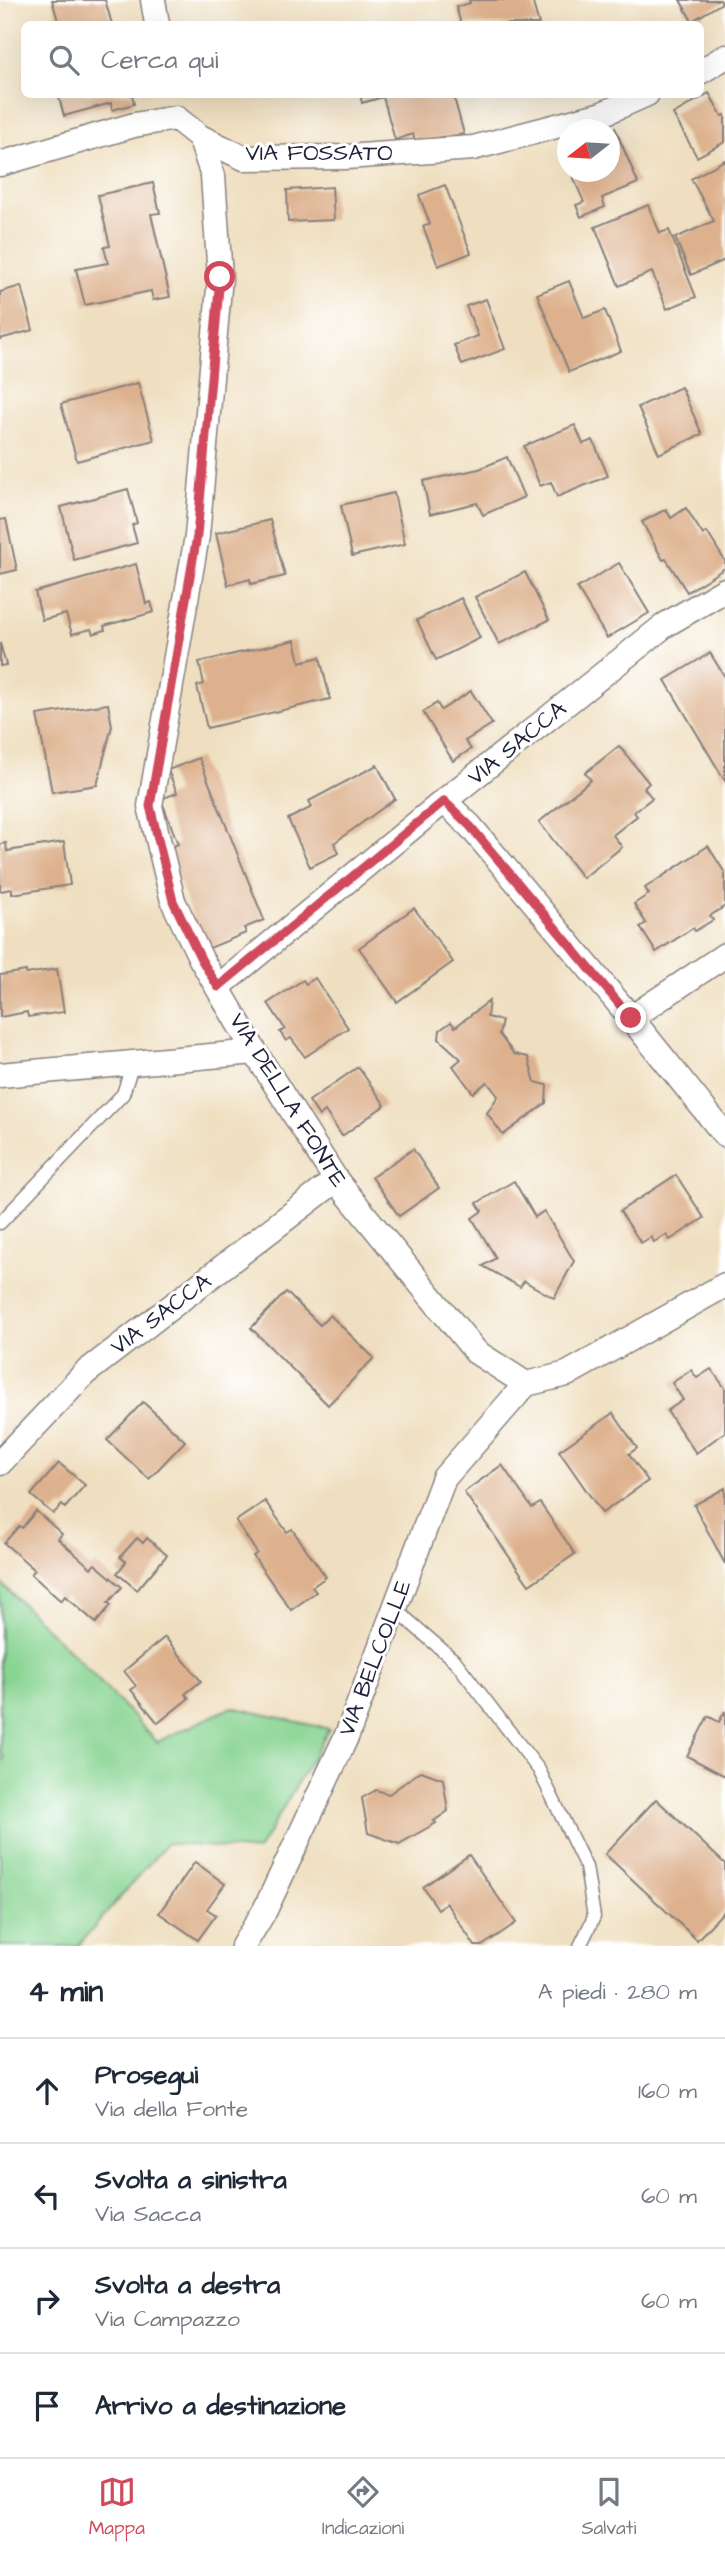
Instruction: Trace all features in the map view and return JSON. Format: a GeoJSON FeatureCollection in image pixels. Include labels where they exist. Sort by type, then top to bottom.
{"type":"FeatureCollection","features":[{"type":"Feature","properties":{"kind":"street"},"geometry":{"type":"LineString","coordinates":[[153,0],[156,21]]}},
{"type":"Feature","properties":{"kind":"street"},"geometry":{"type":"LineString","coordinates":[[704,70],[725,57]]}},
{"type":"Feature","properties":{"kind":"street","name":"VIA FOSSATO"},"geometry":{"type":"LineString","coordinates":[[0,164],[134,125],[173,106],[200,137],[244,158],[346,157],[473,148],[602,114],[638,98]]}},
{"type":"Feature","properties":{"kind":"street","name":"VIA DELLA FONTE"},"geometry":{"type":"LineString","coordinates":[[200,137],[213,176],[220,277],[197,536],[150,806],[173,901],[201,959],[255,1052],[336,1180],[476,1352],[526,1384]]}},
{"type":"Feature","properties":{"kind":"street","name":"VIA SACCA"},"geometry":{"type":"LineString","coordinates":[[218,987],[444,801],[665,625],[725,590]]}},
{"type":"Feature","properties":{"kind":"street"},"geometry":{"type":"LineString","coordinates":[[444,801],[470,826],[631,1018],[725,1136]]}},
{"type":"Feature","properties":{"kind":"street"},"geometry":{"type":"LineString","coordinates":[[631,1018],[725,955]]}},
{"type":"Feature","properties":{"kind":"street"},"geometry":{"type":"LineString","coordinates":[[0,1075],[255,1052]]}},
{"type":"Feature","properties":{"kind":"street","name":"VIA SACCA"},"geometry":{"type":"LineString","coordinates":[[0,1463],[85,1373],[336,1180]]}},
{"type":"Feature","properties":{"kind":"street"},"geometry":{"type":"LineString","coordinates":[[526,1384],[567,1374],[725,1285]]}},
{"type":"Feature","properties":{"kind":"street","name":"VIA BELCOLLE"},"geometry":{"type":"LineString","coordinates":[[243,1946],[265,1910],[347,1735],[444,1478],[526,1384]]}},
{"type":"Feature","properties":{"kind":"lane"},"geometry":{"type":"LineString","coordinates":[[0,1223],[123,1094],[133,1063]]}},
{"type":"Feature","properties":{"kind":"lane"},"geometry":{"type":"LineString","coordinates":[[395,1608],[456,1662],[539,1770],[586,1867],[594,1917],[580,1946]]}},
{"type":"Feature","properties":{"kind":"green space"},"geometry":{"type":"Polygon","coordinates":[[[0,1582],[157,1742],[232,1707],[329,1729],[258,1851],[167,1843],[78,1946],[0,1946],[0,1762],[4,1759],[0,1750],[0,1582]]]}},
{"type":"Feature","properties":{"kind":"building"},"geometry":{"type":"Polygon","coordinates":[[[52,0],[105,0],[111,21],[58,21],[52,0]]]}},
{"type":"Feature","properties":{"kind":"building"},"geometry":{"type":"Polygon","coordinates":[[[469,0],[532,0],[538,21],[460,21],[456,7],[470,3],[469,0]]]}},
{"type":"Feature","properties":{"kind":"building"},"geometry":{"type":"Polygon","coordinates":[[[680,0],[720,0],[722,3],[692,21],[680,0]]]}},
{"type":"Feature","properties":{"kind":"building"},"geometry":{"type":"Polygon","coordinates":[[[709,93],[722,116],[725,115],[725,142],[697,157],[673,114],[709,93]]]}},
{"type":"Feature","properties":{"kind":"building"},"geometry":{"type":"Polygon","coordinates":[[[59,98],[133,98],[134,104],[112,110],[111,103],[64,116],[59,98]]]}},
{"type":"Feature","properties":{"kind":"building"},"geometry":{"type":"Polygon","coordinates":[[[361,98],[380,98],[362,103],[361,98]]]}},
{"type":"Feature","properties":{"kind":"building"},"geometry":{"type":"Polygon","coordinates":[[[383,98],[454,98],[464,134],[415,141],[413,134],[395,140],[383,98]]]}},
{"type":"Feature","properties":{"kind":"building"},"geometry":{"type":"Polygon","coordinates":[[[620,140],[638,183],[602,198],[605,207],[581,217],[576,205],[584,202],[575,182],[620,182],[620,140]]]}},
{"type":"Feature","properties":{"kind":"building"},"geometry":{"type":"Polygon","coordinates":[[[725,160],[725,260],[691,275],[675,238],[714,221],[691,179],[725,160]]]}},
{"type":"Feature","properties":{"kind":"building"},"geometry":{"type":"Polygon","coordinates":[[[153,183],[160,213],[151,214],[170,297],[153,300],[151,291],[85,305],[76,269],[108,263],[104,247],[110,246],[98,195],[153,183]]]}},
{"type":"Feature","properties":{"kind":"building"},"geometry":{"type":"Polygon","coordinates":[[[445,185],[471,253],[438,266],[423,226],[430,224],[419,195],[445,185]]]}},
{"type":"Feature","properties":{"kind":"building"},"geometry":{"type":"Polygon","coordinates":[[[332,187],[334,220],[288,222],[287,190],[332,187]]]}},
{"type":"Feature","properties":{"kind":"building"},"geometry":{"type":"Polygon","coordinates":[[[648,205],[660,233],[669,230],[696,297],[667,309],[652,272],[619,286],[595,227],[648,205]]]}},
{"type":"Feature","properties":{"kind":"building"},"geometry":{"type":"Polygon","coordinates":[[[569,281],[584,318],[605,310],[621,351],[569,372],[537,294],[569,281]]]}},
{"type":"Feature","properties":{"kind":"building"},"geometry":{"type":"Polygon","coordinates":[[[21,286],[33,330],[0,339],[0,292],[21,286]]]}},
{"type":"Feature","properties":{"kind":"building"},"geometry":{"type":"Polygon","coordinates":[[[486,299],[505,349],[462,365],[454,345],[478,336],[466,306],[486,299]]]}},
{"type":"Feature","properties":{"kind":"building"},"geometry":{"type":"Polygon","coordinates":[[[138,383],[154,440],[77,461],[61,404],[138,383]]]}},
{"type":"Feature","properties":{"kind":"building"},"geometry":{"type":"Polygon","coordinates":[[[681,387],[702,434],[659,454],[638,407],[681,387]]]}},
{"type":"Feature","properties":{"kind":"building"},"geometry":{"type":"Polygon","coordinates":[[[575,425],[583,444],[593,440],[608,476],[557,497],[551,482],[540,486],[524,446],[575,425]]]}},
{"type":"Feature","properties":{"kind":"building"},"geometry":{"type":"Polygon","coordinates":[[[507,457],[524,497],[483,515],[477,503],[430,514],[423,481],[479,469],[507,457]]]}},
{"type":"Feature","properties":{"kind":"building"},"geometry":{"type":"Polygon","coordinates":[[[128,489],[137,523],[132,525],[137,543],[74,560],[61,507],[128,489]]]}},
{"type":"Feature","properties":{"kind":"building"},"geometry":{"type":"Polygon","coordinates":[[[394,493],[405,544],[352,556],[341,505],[394,493]]]}},
{"type":"Feature","properties":{"kind":"building"},"geometry":{"type":"Polygon","coordinates":[[[686,508],[703,535],[707,532],[725,561],[725,568],[687,592],[666,559],[663,560],[642,522],[666,509],[671,518],[686,508]]]}},
{"type":"Feature","properties":{"kind":"building"},"geometry":{"type":"Polygon","coordinates":[[[6,519],[17,570],[0,574],[0,520],[6,519]]]}},
{"type":"Feature","properties":{"kind":"building"},"geometry":{"type":"Polygon","coordinates":[[[270,520],[285,576],[251,584],[250,579],[228,585],[216,533],[270,520]]]}},
{"type":"Feature","properties":{"kind":"building"},"geometry":{"type":"Polygon","coordinates":[[[619,563],[649,613],[607,638],[577,588],[619,563]]]}},
{"type":"Feature","properties":{"kind":"building"},"geometry":{"type":"Polygon","coordinates":[[[136,564],[146,604],[151,602],[154,612],[104,626],[105,630],[93,634],[91,629],[72,634],[66,614],[42,620],[35,592],[136,564]]]}},
{"type":"Feature","properties":{"kind":"building"},"geometry":{"type":"Polygon","coordinates":[[[525,572],[549,620],[499,644],[475,597],[525,572]]]}},
{"type":"Feature","properties":{"kind":"building"},"geometry":{"type":"Polygon","coordinates":[[[461,598],[480,638],[436,660],[417,620],[461,598]]]}},
{"type":"Feature","properties":{"kind":"building"},"geometry":{"type":"Polygon","coordinates":[[[295,640],[300,662],[320,657],[330,699],[207,728],[197,686],[204,684],[199,662],[295,640]]]}},
{"type":"Feature","properties":{"kind":"building"},"geometry":{"type":"Polygon","coordinates":[[[0,643],[6,665],[0,666],[0,643]]]}},
{"type":"Feature","properties":{"kind":"building"},"geometry":{"type":"Polygon","coordinates":[[[710,653],[725,677],[725,781],[665,680],[710,653]]]}},
{"type":"Feature","properties":{"kind":"building"},"geometry":{"type":"Polygon","coordinates":[[[471,691],[492,724],[465,741],[471,749],[453,761],[423,712],[437,703],[441,710],[471,691]]]}},
{"type":"Feature","properties":{"kind":"building"},"geometry":{"type":"Polygon","coordinates":[[[108,704],[112,726],[97,785],[52,792],[37,715],[108,704]]]}},
{"type":"Feature","properties":{"kind":"building"},"geometry":{"type":"Polygon","coordinates":[[[619,746],[649,783],[644,788],[652,798],[634,812],[637,816],[613,835],[622,847],[583,878],[539,822],[591,780],[585,773],[619,746]]]}},
{"type":"Feature","properties":{"kind":"building"},"geometry":{"type":"Polygon","coordinates":[[[199,758],[264,920],[244,928],[246,933],[205,950],[167,849],[178,844],[161,799],[177,793],[168,770],[199,758]]]}},
{"type":"Feature","properties":{"kind":"building"},"geometry":{"type":"Polygon","coordinates":[[[377,765],[395,799],[334,843],[339,853],[310,867],[288,819],[312,807],[309,801],[377,765]]]}},
{"type":"Feature","properties":{"kind":"building"},"geometry":{"type":"Polygon","coordinates":[[[64,842],[70,885],[12,894],[12,889],[0,891],[0,844],[6,843],[7,851],[64,842]]]}},
{"type":"Feature","properties":{"kind":"building"},"geometry":{"type":"Polygon","coordinates":[[[708,846],[725,873],[725,906],[710,916],[713,920],[695,931],[693,928],[656,952],[640,927],[646,923],[634,904],[649,894],[645,888],[708,846]]]}},
{"type":"Feature","properties":{"kind":"building"},"geometry":{"type":"Polygon","coordinates":[[[414,908],[453,962],[397,1002],[359,948],[414,908]]]}},
{"type":"Feature","properties":{"kind":"building"},"geometry":{"type":"Polygon","coordinates":[[[57,969],[64,1012],[28,1017],[27,1012],[0,1017],[0,975],[57,969]]]}},
{"type":"Feature","properties":{"kind":"building"},"geometry":{"type":"Polygon","coordinates":[[[315,978],[348,1028],[305,1057],[291,1038],[286,1041],[280,1032],[285,1029],[268,1003],[303,980],[306,984],[315,978]]]}},
{"type":"Feature","properties":{"kind":"building"},"geometry":{"type":"Polygon","coordinates":[[[489,1001],[487,1017],[502,1021],[499,1034],[514,1054],[528,1057],[535,1082],[547,1085],[546,1103],[503,1135],[487,1113],[498,1096],[487,1082],[473,1093],[453,1066],[461,1059],[439,1039],[440,1030],[451,1022],[455,1027],[489,1001]]]}},
{"type":"Feature","properties":{"kind":"building"},"geometry":{"type":"Polygon","coordinates":[[[358,1067],[385,1105],[342,1136],[325,1111],[319,1116],[309,1101],[358,1067]]]}},
{"type":"Feature","properties":{"kind":"building"},"geometry":{"type":"Polygon","coordinates":[[[413,1149],[439,1188],[399,1216],[372,1177],[413,1149]]]}},
{"type":"Feature","properties":{"kind":"building"},"geometry":{"type":"Polygon","coordinates":[[[676,1175],[704,1218],[670,1240],[666,1235],[654,1242],[651,1237],[641,1243],[620,1211],[676,1175]]]}},
{"type":"Feature","properties":{"kind":"building"},"geometry":{"type":"Polygon","coordinates":[[[514,1181],[535,1217],[544,1211],[574,1261],[554,1298],[524,1281],[520,1287],[483,1266],[496,1258],[472,1218],[482,1211],[477,1203],[514,1181]]]}},
{"type":"Feature","properties":{"kind":"building"},"geometry":{"type":"Polygon","coordinates":[[[286,1292],[320,1325],[330,1315],[374,1358],[328,1405],[251,1328],[286,1292]]]}},
{"type":"Feature","properties":{"kind":"building"},"geometry":{"type":"Polygon","coordinates":[[[711,1369],[725,1388],[725,1432],[696,1453],[667,1411],[683,1400],[672,1383],[691,1370],[697,1378],[711,1369]]]}},
{"type":"Feature","properties":{"kind":"building"},"geometry":{"type":"Polygon","coordinates":[[[143,1402],[185,1441],[149,1479],[107,1440],[143,1402]]]}},
{"type":"Feature","properties":{"kind":"building"},"geometry":{"type":"Polygon","coordinates":[[[613,1413],[637,1448],[629,1454],[648,1481],[602,1513],[559,1451],[613,1413]]]}},
{"type":"Feature","properties":{"kind":"building"},"geometry":{"type":"Polygon","coordinates":[[[59,1463],[85,1485],[65,1508],[62,1505],[53,1514],[31,1495],[59,1463]]]}},
{"type":"Feature","properties":{"kind":"building"},"geometry":{"type":"Polygon","coordinates":[[[502,1465],[532,1508],[540,1503],[575,1554],[529,1585],[464,1492],[502,1465]]]}},
{"type":"Feature","properties":{"kind":"building"},"geometry":{"type":"Polygon","coordinates":[[[725,1488],[725,1564],[694,1505],[725,1488]]]}},
{"type":"Feature","properties":{"kind":"building"},"geometry":{"type":"Polygon","coordinates":[[[265,1501],[287,1532],[292,1529],[326,1577],[312,1587],[316,1592],[291,1610],[253,1556],[257,1553],[236,1521],[265,1501]]]}},
{"type":"Feature","properties":{"kind":"building"},"geometry":{"type":"Polygon","coordinates":[[[36,1511],[62,1534],[58,1539],[91,1568],[95,1564],[122,1587],[96,1623],[65,1596],[61,1601],[31,1574],[35,1570],[4,1543],[19,1526],[22,1528],[36,1511]]]}},
{"type":"Feature","properties":{"kind":"building"},"geometry":{"type":"Polygon","coordinates":[[[137,1538],[143,1543],[147,1538],[167,1555],[137,1590],[117,1573],[126,1562],[120,1557],[137,1538]]]}},
{"type":"Feature","properties":{"kind":"building"},"geometry":{"type":"Polygon","coordinates":[[[165,1637],[201,1681],[185,1694],[189,1698],[158,1723],[131,1690],[136,1686],[124,1671],[165,1637]]]}},
{"type":"Feature","properties":{"kind":"building"},"geometry":{"type":"Polygon","coordinates":[[[725,1711],[725,1776],[687,1756],[708,1716],[719,1722],[725,1711]]]}},
{"type":"Feature","properties":{"kind":"building"},"geometry":{"type":"Polygon","coordinates":[[[421,1771],[443,1779],[448,1811],[434,1821],[436,1823],[399,1844],[368,1833],[362,1798],[376,1790],[389,1794],[421,1771]]]}},
{"type":"Feature","properties":{"kind":"building"},"geometry":{"type":"Polygon","coordinates":[[[656,1799],[725,1864],[725,1910],[697,1940],[605,1854],[656,1799]]]}},
{"type":"Feature","properties":{"kind":"building"},"geometry":{"type":"Polygon","coordinates":[[[469,1855],[516,1923],[482,1946],[475,1946],[446,1903],[438,1909],[423,1887],[469,1855]]]}},
{"type":"Feature","properties":{"kind":"building"},"geometry":{"type":"Polygon","coordinates":[[[195,1862],[225,1884],[207,1909],[216,1915],[198,1940],[159,1913],[195,1862]]]}},
{"type":"Feature","properties":{"kind":"route"},"geometry":{"type":"LineString","coordinates":[[220,277],[197,536],[150,806],[173,901],[201,959],[218,987],[444,801],[470,826],[631,1018]]}}]}
